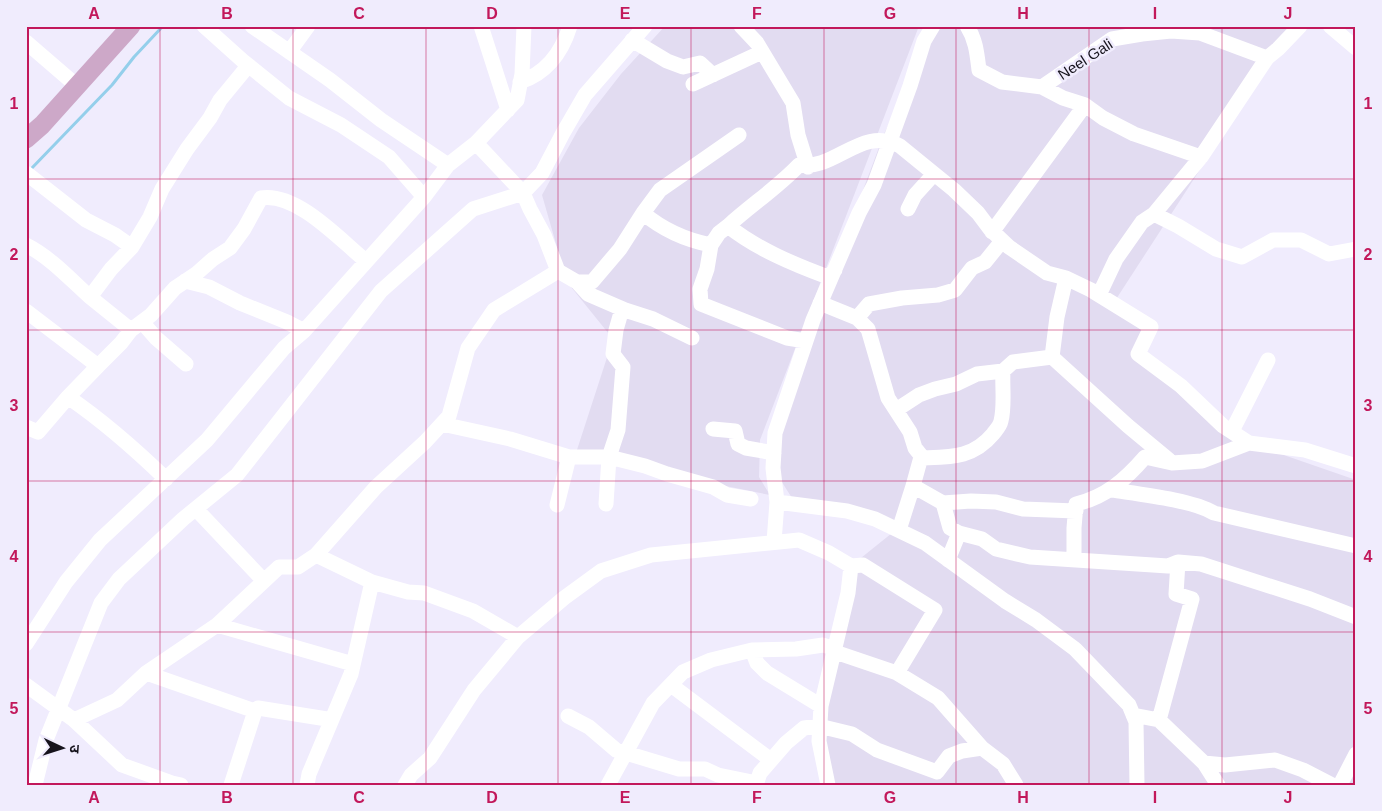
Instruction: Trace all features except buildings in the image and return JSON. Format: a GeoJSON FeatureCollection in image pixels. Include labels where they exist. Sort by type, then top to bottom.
{"type":"FeatureCollection","features":[{"type":"Feature","properties":{"kind":"main road"},"geometry":{"type":"LineString","coordinates":[[26,139],[42,125],[131,26]]}},
{"type":"Feature","properties":{"kind":"street"},"geometry":{"type":"LineString","coordinates":[[204,26],[248,66],[289,98],[341,126],[389,157],[424,197]]}},
{"type":"Feature","properties":{"kind":"street"},"geometry":{"type":"LineString","coordinates":[[252,26],[330,80],[381,120],[448,165]]}},
{"type":"Feature","properties":{"kind":"street"},"geometry":{"type":"LineString","coordinates":[[289,52],[308,26]]}},
{"type":"Feature","properties":{"kind":"street"},"geometry":{"type":"LineString","coordinates":[[481,26],[508,110]]}},
{"type":"Feature","properties":{"kind":"street"},"geometry":{"type":"LineString","coordinates":[[26,644],[66,582],[100,540],[207,440],[284,348],[304,331],[424,197],[448,165],[476,143],[517,100],[524,26]]}},
{"type":"Feature","properties":{"kind":"street"},"geometry":{"type":"LineString","coordinates":[[520,82],[533,78],[554,60],[564,44],[570,26]]}},
{"type":"Feature","properties":{"kind":"street"},"geometry":{"type":"LineString","coordinates":[[35,785],[46,740],[101,603],[119,579],[196,508],[237,475],[381,291],[474,209],[523,193],[542,173],[585,95],[645,26]]}},
{"type":"Feature","properties":{"kind":"street"},"geometry":{"type":"LineString","coordinates":[[741,26],[757,43],[793,103],[798,135],[808,167]]}},
{"type":"Feature","properties":{"kind":"street"},"geometry":{"type":"LineString","coordinates":[[774,542],[777,502],[773,468],[775,433],[820,303],[859,213],[874,185],[924,41],[932,26]]}},
{"type":"Feature","properties":{"kind":"street","name":"Neel Gali"},"geometry":{"type":"LineString","coordinates":[[967,26],[972,33],[977,48],[979,70],[1002,82],[1042,87],[1112,39],[1142,34],[1171,31],[1200,33],[1267,58]]}},
{"type":"Feature","properties":{"kind":"street"},"geometry":{"type":"LineString","coordinates":[[1099,295],[1116,259],[1142,222],[1154,214],[1201,157],[1267,58],[1300,26]]}},
{"type":"Feature","properties":{"kind":"street"},"geometry":{"type":"LineString","coordinates":[[1330,26],[1356,48]]}},
{"type":"Feature","properties":{"kind":"street"},"geometry":{"type":"LineString","coordinates":[[632,40],[667,61],[683,67],[700,63],[713,75]]}},
{"type":"Feature","properties":{"kind":"street"},"geometry":{"type":"LineString","coordinates":[[26,42],[77,86]]}},
{"type":"Feature","properties":{"kind":"street"},"geometry":{"type":"LineString","coordinates":[[693,84],[762,52]]}},
{"type":"Feature","properties":{"kind":"street"},"geometry":{"type":"LineString","coordinates":[[90,297],[132,247],[150,217],[162,189],[187,149],[210,118],[220,100],[248,66]]}},
{"type":"Feature","properties":{"kind":"street"},"geometry":{"type":"LineString","coordinates":[[1042,87],[1062,98],[1084,105],[1134,134],[1201,157]]}},
{"type":"Feature","properties":{"kind":"street"},"geometry":{"type":"LineString","coordinates":[[857,318],[869,304],[902,298],[938,295],[955,290],[972,268],[985,262],[997,236],[1084,105]]}},
{"type":"Feature","properties":{"kind":"street"},"geometry":{"type":"LineString","coordinates":[[577,282],[592,282],[620,249],[660,190],[738,135]]}},
{"type":"Feature","properties":{"kind":"street"},"geometry":{"type":"LineString","coordinates":[[806,341],[787,338],[700,304],[700,290],[707,269],[711,245],[719,233],[751,205],[781,183],[799,165],[808,167],[822,164],[863,143],[890,141],[900,146],[934,174],[978,213],[997,236],[1028,261],[1047,273],[1066,278],[1099,295],[1151,327],[1138,354],[1181,386],[1223,426],[1249,443],[1305,450],[1356,466]]}},
{"type":"Feature","properties":{"kind":"street"},"geometry":{"type":"LineString","coordinates":[[476,143],[523,193],[544,235],[558,270],[577,282],[588,294],[653,319],[692,338]]}},
{"type":"Feature","properties":{"kind":"street"},"geometry":{"type":"LineString","coordinates":[[26,174],[86,220],[115,235],[132,247]]}},
{"type":"Feature","properties":{"kind":"street"},"geometry":{"type":"LineString","coordinates":[[908,210],[915,195],[934,174]]}},
{"type":"Feature","properties":{"kind":"street"},"geometry":{"type":"LineString","coordinates":[[26,427],[38,432],[68,397],[136,326],[151,315],[174,288],[196,274],[213,258],[230,248],[244,229],[261,198],[269,196],[301,206],[366,261]]}},
{"type":"Feature","properties":{"kind":"street"},"geometry":{"type":"LineString","coordinates":[[643,213],[656,224],[683,237],[711,245]]}},
{"type":"Feature","properties":{"kind":"street"},"geometry":{"type":"LineString","coordinates":[[1154,214],[1216,249],[1242,258],[1273,240],[1301,240],[1329,254],[1356,249]]}},
{"type":"Feature","properties":{"kind":"street"},"geometry":{"type":"LineString","coordinates":[[728,226],[742,237],[771,253],[813,271],[828,277],[835,270]]}},
{"type":"Feature","properties":{"kind":"street"},"geometry":{"type":"LineString","coordinates":[[28,248],[64,273],[90,297],[156,338],[186,364]]}},
{"type":"Feature","properties":{"kind":"street"},"geometry":{"type":"LineString","coordinates":[[74,720],[117,700],[146,673],[217,625],[279,567],[298,567],[316,556],[376,487],[425,442],[449,416],[468,348],[494,310],[558,270]]}},
{"type":"Feature","properties":{"kind":"street"},"geometry":{"type":"LineString","coordinates":[[1052,357],[1057,317],[1066,278]]}},
{"type":"Feature","properties":{"kind":"street"},"geometry":{"type":"LineString","coordinates":[[185,281],[209,287],[304,331]]}},
{"type":"Feature","properties":{"kind":"street"},"geometry":{"type":"LineString","coordinates":[[820,303],[857,318],[868,329],[888,398],[910,432],[915,448],[923,458],[955,457],[972,451],[987,440],[1000,424],[1003,371]]}},
{"type":"Feature","properties":{"kind":"street"},"geometry":{"type":"LineString","coordinates":[[606,504],[609,457],[619,422],[623,367],[613,354],[616,330],[622,308]]}},
{"type":"Feature","properties":{"kind":"street"},"geometry":{"type":"LineString","coordinates":[[26,311],[98,366]]}},
{"type":"Feature","properties":{"kind":"street"},"geometry":{"type":"LineString","coordinates":[[896,410],[919,395],[956,384],[978,374],[1003,371],[1013,362],[1052,357],[1172,463]]}},
{"type":"Feature","properties":{"kind":"street"},"geometry":{"type":"LineString","coordinates":[[1232,431],[1268,360]]}},
{"type":"Feature","properties":{"kind":"street"},"geometry":{"type":"LineString","coordinates":[[68,397],[94,414],[137,450],[166,479]]}},
{"type":"Feature","properties":{"kind":"street"},"geometry":{"type":"LineString","coordinates":[[442,424],[510,439],[569,457],[609,457],[646,466],[713,487],[727,495],[751,499]]}},
{"type":"Feature","properties":{"kind":"street"},"geometry":{"type":"LineString","coordinates":[[713,429],[735,431],[738,444],[746,448],[774,453]]}},
{"type":"Feature","properties":{"kind":"street"},"geometry":{"type":"LineString","coordinates":[[1074,560],[1076,504],[1087,502],[1112,490],[1145,457],[1172,463],[1202,462],[1249,443]]}},
{"type":"Feature","properties":{"kind":"street"},"geometry":{"type":"LineString","coordinates":[[558,505],[569,457]]}},
{"type":"Feature","properties":{"kind":"street"},"geometry":{"type":"LineString","coordinates":[[899,530],[921,457]]}},
{"type":"Feature","properties":{"kind":"street"},"geometry":{"type":"LineString","coordinates":[[913,486],[943,503],[971,500],[996,502],[1024,509],[1076,511]]}},
{"type":"Feature","properties":{"kind":"street"},"geometry":{"type":"LineString","coordinates":[[1112,490],[1172,500],[1208,509],[1214,513],[1356,546]]}},
{"type":"Feature","properties":{"kind":"street"},"geometry":{"type":"LineString","coordinates":[[777,502],[848,511],[875,519],[926,543],[1004,601],[1036,620],[1075,649],[1128,705],[1133,715],[1136,722],[1137,785]]}},
{"type":"Feature","properties":{"kind":"street"},"geometry":{"type":"LineString","coordinates":[[943,503],[950,528],[959,533],[982,539],[996,549],[1030,557],[1168,566],[1178,562],[1201,564],[1310,599],[1356,617]]}},
{"type":"Feature","properties":{"kind":"street"},"geometry":{"type":"LineString","coordinates":[[196,508],[264,581]]}},
{"type":"Feature","properties":{"kind":"street"},"geometry":{"type":"LineString","coordinates":[[948,560],[959,533]]}},
{"type":"Feature","properties":{"kind":"street"},"geometry":{"type":"LineString","coordinates":[[405,785],[412,775],[430,758],[474,690],[518,637],[601,570],[651,555],[799,540],[829,553],[851,566],[863,565],[935,610],[898,673]]}},
{"type":"Feature","properties":{"kind":"street"},"geometry":{"type":"LineString","coordinates":[[316,556],[372,582],[408,592],[424,593],[473,611],[518,637]]}},
{"type":"Feature","properties":{"kind":"street"},"geometry":{"type":"LineString","coordinates":[[1159,720],[1192,599],[1176,594],[1178,562]]}},
{"type":"Feature","properties":{"kind":"street"},"geometry":{"type":"LineString","coordinates":[[828,785],[819,741],[821,706],[848,593],[851,566]]}},
{"type":"Feature","properties":{"kind":"street"},"geometry":{"type":"LineString","coordinates":[[306,785],[308,774],[351,674],[372,582]]}},
{"type":"Feature","properties":{"kind":"street"},"geometry":{"type":"LineString","coordinates":[[217,625],[353,664]]}},
{"type":"Feature","properties":{"kind":"street"},"geometry":{"type":"LineString","coordinates":[[608,785],[653,703],[683,672],[711,660],[752,650],[796,649],[823,645],[835,649],[835,652],[898,673],[938,698],[982,748],[1002,764],[1016,785]]}},
{"type":"Feature","properties":{"kind":"street"},"geometry":{"type":"LineString","coordinates":[[752,650],[757,663],[767,673],[821,706]]}},
{"type":"Feature","properties":{"kind":"street"},"geometry":{"type":"LineString","coordinates":[[146,673],[255,711]]}},
{"type":"Feature","properties":{"kind":"street"},"geometry":{"type":"LineString","coordinates":[[26,685],[74,720],[122,765],[172,784],[181,785]]}},
{"type":"Feature","properties":{"kind":"street"},"geometry":{"type":"LineString","coordinates":[[671,685],[771,760]]}},
{"type":"Feature","properties":{"kind":"street"},"geometry":{"type":"LineString","coordinates":[[231,785],[255,711],[258,708],[332,718]]}},
{"type":"Feature","properties":{"kind":"street"},"geometry":{"type":"LineString","coordinates":[[1133,715],[1159,720],[1204,764],[1218,785]]}},
{"type":"Feature","properties":{"kind":"street"},"geometry":{"type":"LineString","coordinates":[[568,716],[589,728],[616,750],[679,769],[705,769],[718,775],[756,784],[760,773],[771,760],[804,728],[819,726],[852,734],[877,750],[937,772],[949,756],[962,751],[982,748]]}},
{"type":"Feature","properties":{"kind":"street"},"geometry":{"type":"LineString","coordinates":[[1340,785],[1356,754]]}},
{"type":"Feature","properties":{"kind":"street"},"geometry":{"type":"LineString","coordinates":[[1204,764],[1226,765],[1275,760],[1303,770],[1332,785]]}},
{"type":"Feature","properties":{"kind":"shaded area"},"geometry":{"type":"Polygon","coordinates":[[[665,26],[919,26],[760,440],[759,477],[770,495],[575,456],[613,339],[567,282],[542,195],[579,128],[621,74],[665,26]]]}},
{"type":"Feature","properties":{"kind":"shaded area"},"geometry":{"type":"Polygon","coordinates":[[[936,26],[1293,26],[1111,307],[1151,327],[1138,353],[1249,443],[1356,480],[1356,785],[828,785],[819,741],[851,566],[897,529],[797,506],[773,468],[798,363],[884,134],[936,26]]]}},
{"type":"Feature","properties":{"kind":"waterway"},"geometry":{"type":"LineString","coordinates":[[30,170],[112,85],[134,57],[163,26]]}}]}
